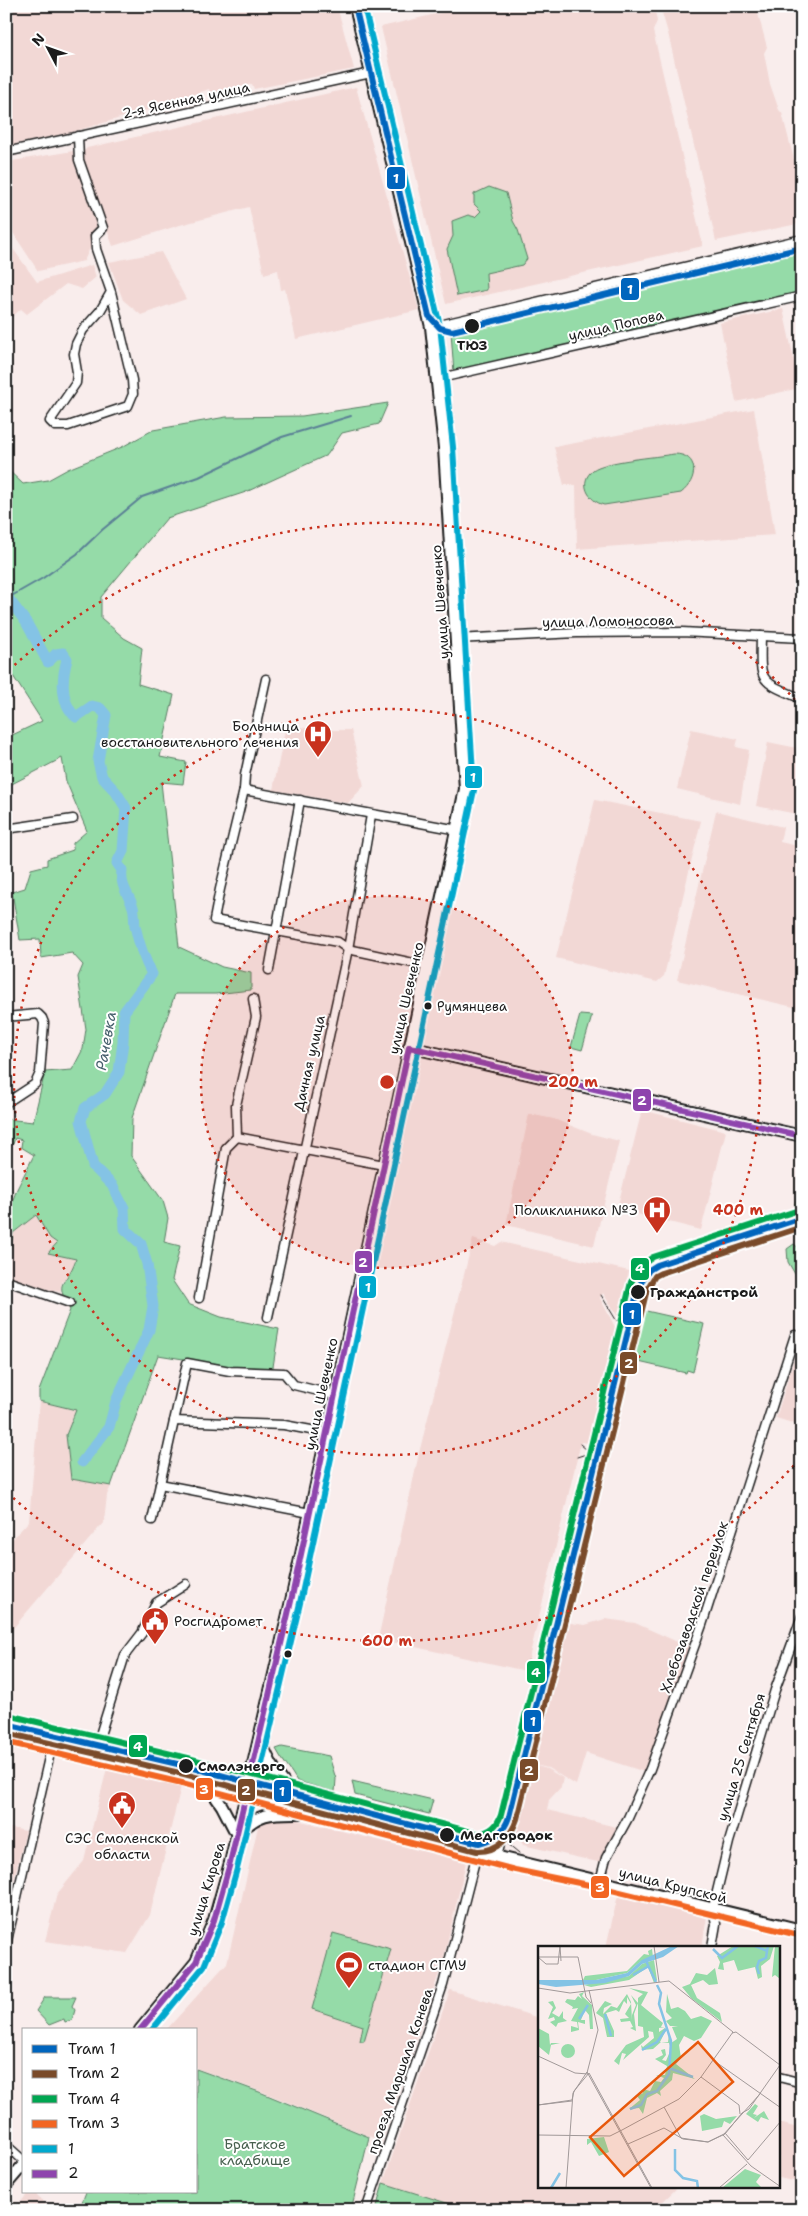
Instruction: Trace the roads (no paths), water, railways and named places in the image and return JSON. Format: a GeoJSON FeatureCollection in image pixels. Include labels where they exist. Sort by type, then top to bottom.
{"type":"FeatureCollection","features":[{"type":"Feature","properties":{"kind":"main road","name":"улица Шевченко"},"geometry":{"type":"LineString","coordinates":[[247,1791],[310,1513],[409,1047],[458,830],[465,789],[444,448],[431,327],[356,6]]}},
{"type":"Feature","properties":{"kind":"main road"},"geometry":{"type":"LineString","coordinates":[[409,1047],[802,1136]]}},
{"type":"Feature","properties":{"kind":"main road","name":"улица Крупской"},"geometry":{"type":"LineString","coordinates":[[6,1729],[203,1778],[229,1791],[247,1791],[312,1812],[802,1930]]}},
{"type":"Feature","properties":{"kind":"main road"},"geometry":{"type":"LineString","coordinates":[[260,1735],[272,1768],[293,1795],[312,1812]]}},
{"type":"Feature","properties":{"kind":"main road"},"geometry":{"type":"LineString","coordinates":[[203,1778],[217,1798],[237,1835],[248,1823],[259,1816],[270,1813],[312,1812]]}},
{"type":"Feature","properties":{"kind":"main road","name":"улица Кирова"},"geometry":{"type":"LineString","coordinates":[[142,2028],[196,1962],[214,1920],[247,1791]]}},
{"type":"Feature","properties":{"kind":"main road"},"geometry":{"type":"LineString","coordinates":[[6,2185],[22,2165]]}},
{"type":"Feature","properties":{"kind":"street","name":"2-я Ясенная улица"},"geometry":{"type":"LineString","coordinates":[[6,152],[371,73]]}},
{"type":"Feature","properties":{"kind":"street"},"geometry":{"type":"LineString","coordinates":[[78,136],[79,160],[103,228],[95,236],[96,249],[111,292],[122,332],[133,394],[128,406],[68,426],[55,426],[50,421],[76,383],[77,372],[74,354],[76,344],[83,330],[100,311],[111,292]]}},
{"type":"Feature","properties":{"kind":"street"},"geometry":{"type":"LineString","coordinates":[[431,327],[802,239]]}},
{"type":"Feature","properties":{"kind":"street","name":"улица Попова"},"geometry":{"type":"LineString","coordinates":[[436,379],[802,296]]}},
{"type":"Feature","properties":{"kind":"street","name":"улица Ломоносова"},"geometry":{"type":"LineString","coordinates":[[456,639],[577,633],[682,632],[802,638]]}},
{"type":"Feature","properties":{"kind":"street"},"geometry":{"type":"LineString","coordinates":[[761,636],[760,671],[769,685],[802,699]]}},
{"type":"Feature","properties":{"kind":"street"},"geometry":{"type":"LineString","coordinates":[[266,679],[245,775],[244,790],[214,920],[338,942],[348,949],[427,966]]}},
{"type":"Feature","properties":{"kind":"street"},"geometry":{"type":"LineString","coordinates":[[244,790],[458,830]]}},
{"type":"Feature","properties":{"kind":"street"},"geometry":{"type":"LineString","coordinates":[[269,970],[300,800]]}},
{"type":"Feature","properties":{"kind":"street","name":"Дачная улица"},"geometry":{"type":"LineString","coordinates":[[268,1317],[348,949],[371,815]]}},
{"type":"Feature","properties":{"kind":"street"},"geometry":{"type":"LineString","coordinates":[[6,829],[73,819]]}},
{"type":"Feature","properties":{"kind":"street"},"geometry":{"type":"LineString","coordinates":[[199,1298],[226,1148],[237,1137],[236,1105],[256,1017],[253,998]]}},
{"type":"Feature","properties":{"kind":"street"},"geometry":{"type":"LineString","coordinates":[[6,1017],[38,1014],[44,1023],[40,1073],[35,1084],[6,1103]]}},
{"type":"Feature","properties":{"kind":"street"},"geometry":{"type":"LineString","coordinates":[[237,1137],[384,1166]]}},
{"type":"Feature","properties":{"kind":"street"},"geometry":{"type":"LineString","coordinates":[[497,1857],[636,1286],[652,1266],[668,1257]]}},
{"type":"Feature","properties":{"kind":"street"},"geometry":{"type":"LineString","coordinates":[[6,1284],[10,1282],[70,1303]]}},
{"type":"Feature","properties":{"kind":"street","name":"Хлебозаводской переулок"},"geometry":{"type":"LineString","coordinates":[[600,1881],[606,1858],[628,1818],[650,1769],[702,1625],[796,1335]]}},
{"type":"Feature","properties":{"kind":"street"},"geometry":{"type":"LineString","coordinates":[[152,1520],[187,1363],[230,1370],[284,1373],[294,1386],[335,1395]]}},
{"type":"Feature","properties":{"kind":"street"},"geometry":{"type":"LineString","coordinates":[[174,1421],[284,1425],[327,1433]]}},
{"type":"Feature","properties":{"kind":"street"},"geometry":{"type":"LineString","coordinates":[[160,1484],[310,1513]]}},
{"type":"Feature","properties":{"kind":"street"},"geometry":{"type":"LineString","coordinates":[[95,1751],[103,1720],[114,1695],[125,1655],[142,1634],[156,1603],[186,1584]]}},
{"type":"Feature","properties":{"kind":"street","name":"улица 25 Сентября"},"geometry":{"type":"LineString","coordinates":[[712,1946],[716,1924],[713,1908],[744,1787],[775,1690],[802,1616]]}},
{"type":"Feature","properties":{"kind":"street"},"geometry":{"type":"LineString","coordinates":[[6,1945],[53,1740]]}},
{"type":"Feature","properties":{"kind":"street","name":"проезд Маршала Конева"},"geometry":{"type":"LineString","coordinates":[[366,2210],[443,1985],[478,1853]]}},
{"type":"Feature","properties":{"kind":"street"},"geometry":{"type":"LineString","coordinates":[[780,2077],[802,2083]]}},
{"type":"Feature","properties":{"kind":"street"},"geometry":{"type":"LineString","coordinates":[[6,2145],[22,2161]]}},
{"type":"Feature","properties":{"kind":"waterway"},"geometry":{"type":"LineString","coordinates":[[8,598],[43,578],[77,554],[102,530],[142,497],[199,477],[282,437],[351,416]]}},
{"type":"Feature","properties":{"kind":"waterway","name":"Рачевка"},"geometry":{"type":"LineString","coordinates":[[6,592],[8,598],[26,622],[48,662],[56,654],[63,653],[67,659],[63,690],[64,697],[71,711],[76,717],[92,706],[100,708],[106,715],[98,761],[102,777],[116,792],[126,808],[123,851],[117,863],[122,870],[123,885],[133,907],[140,945],[152,974],[124,1012],[119,1072],[105,1094],[85,1108],[81,1121],[93,1166],[112,1185],[124,1208],[125,1229],[141,1244],[147,1264],[153,1306],[149,1330],[116,1401],[109,1427],[82,1462]]}},
{"type":"Feature","properties":{"kind":"tram line","name":"1"},"geometry":{"type":"LineString","coordinates":[[355,6],[429,316],[440,328],[452,331],[802,248]]}},
{"type":"Feature","properties":{"kind":"tram line","name":"4"},"geometry":{"type":"LineString","coordinates":[[8,1715],[188,1758],[479,1834],[490,1830],[498,1822],[501,1815],[631,1282],[643,1264],[653,1257],[799,1210]]}},
{"type":"Feature","properties":{"kind":"tram line","name":"1"},"geometry":{"type":"LineString","coordinates":[[6,1724],[186,1766],[479,1843],[494,1837],[502,1831],[509,1817],[639,1286],[649,1270],[657,1265],[802,1218]]}},
{"type":"Feature","properties":{"kind":"tram line","name":"2"},"geometry":{"type":"LineString","coordinates":[[6,1733],[184,1774],[477,1851],[484,1851],[497,1846],[511,1832],[517,1819],[647,1289],[655,1276],[661,1273],[802,1227]]}},
{"type":"Feature","properties":{"kind":"tram line"},"geometry":{"type":"LineString","coordinates":[[601,1295],[621,1328],[626,1342]]}},
{"type":"Feature","properties":{"kind":"tram line"},"geometry":{"type":"LineString","coordinates":[[580,1444],[587,1450],[592,1463]]}},
{"type":"Feature","properties":{"kind":"tram line"},"geometry":{"type":"LineString","coordinates":[[577,1457],[589,1453],[597,1444]]}},
{"type":"Feature","properties":{"kind":"tram line"},"geometry":{"type":"LineString","coordinates":[[528,1661],[540,1660],[549,1652]]}},
{"type":"Feature","properties":{"kind":"tram line"},"geometry":{"type":"LineString","coordinates":[[527,1669],[536,1679],[537,1687]]}},
{"type":"Feature","properties":{"kind":"tram line","name":"3"},"geometry":{"type":"LineString","coordinates":[[6,1742],[182,1783],[515,1870],[599,1887],[798,1935]]}},
{"type":"Feature","properties":{"kind":"tram line"},"geometry":{"type":"LineString","coordinates":[[503,1826],[507,1843],[519,1853]]}},
{"type":"Feature","properties":{"kind":"place","name":"ТЮЗ"},"geometry":{"type":"Point","coordinates":[472,326]}},
{"type":"Feature","properties":{"kind":"place","name":"Больница восстановительного лечения"},"geometry":{"type":"Point","coordinates":[318,758]}},
{"type":"Feature","properties":{"kind":"place","name":"Румянцева"},"geometry":{"type":"Point","coordinates":[428,1006]}},
{"type":"Feature","properties":{"kind":"place","name":"Поликлиника №3"},"geometry":{"type":"Point","coordinates":[657,1234]}},
{"type":"Feature","properties":{"kind":"place","name":"Гражданстрой"},"geometry":{"type":"Point","coordinates":[638,1292]}},
{"type":"Feature","properties":{"kind":"place","name":"Росгидромет"},"geometry":{"type":"Point","coordinates":[155,1645]}},
{"type":"Feature","properties":{"kind":"place","name":"Смолэнерго"},"geometry":{"type":"Point","coordinates":[186,1766]}},
{"type":"Feature","properties":{"kind":"place","name":"СЭС Смоленской области"},"geometry":{"type":"Point","coordinates":[122,1829]}},
{"type":"Feature","properties":{"kind":"place","name":"Медгородок"},"geometry":{"type":"Point","coordinates":[447,1835]}},
{"type":"Feature","properties":{"kind":"place","name":"стадион СГМУ"},"geometry":{"type":"Point","coordinates":[349,1989]}},
{"type":"Feature","properties":{"kind":"park label","name":"Братское кладбище"},"geometry":{"type":"Point","coordinates":[255,2152]}}]}
